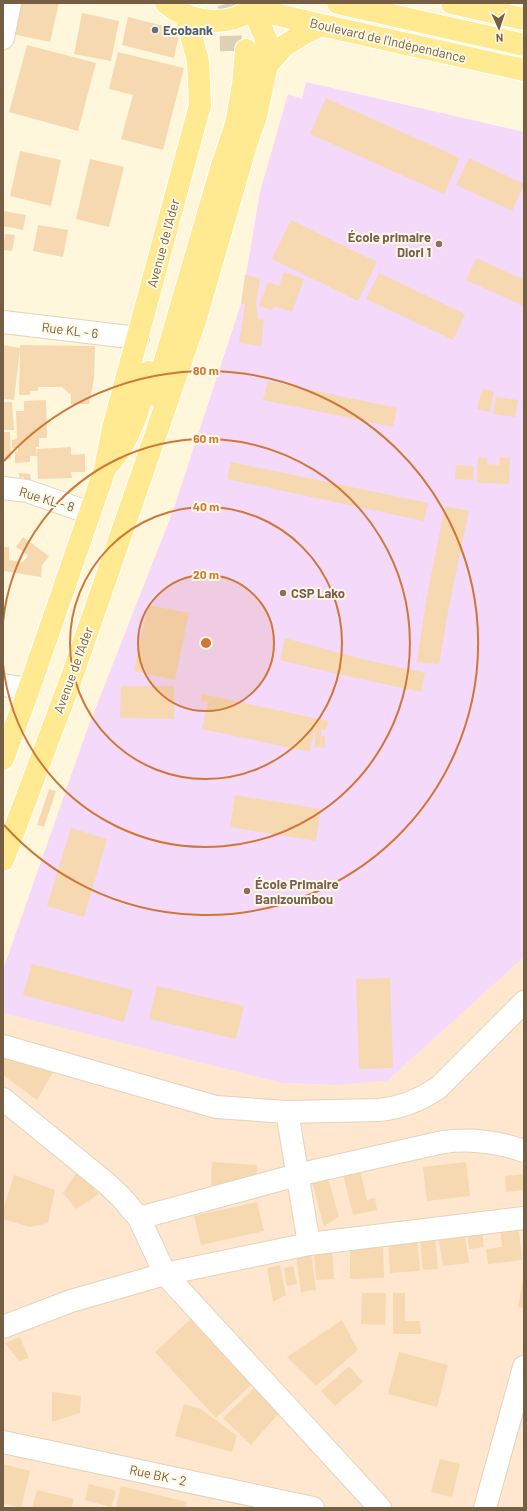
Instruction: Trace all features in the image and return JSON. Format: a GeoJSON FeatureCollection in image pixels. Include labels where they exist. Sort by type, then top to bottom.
{"type":"FeatureCollection","features":[{"type":"Feature","properties":{"kind":"main road"},"geometry":{"type":"LineString","coordinates":[[166,3],[186,16],[209,22],[232,19],[256,6]]}},
{"type":"Feature","properties":{"kind":"main road"},"geometry":{"type":"LineString","coordinates":[[338,3],[487,38],[524,45]]}},
{"type":"Feature","properties":{"kind":"main road"},"geometry":{"type":"LineString","coordinates":[[452,3],[524,19]]}},
{"type":"Feature","properties":{"kind":"main road","name":"Avenue de l'Ader"},"geometry":{"type":"LineString","coordinates":[[3,860],[70,682],[196,321],[246,145],[256,116],[267,65],[266,39],[256,6]]}},
{"type":"Feature","properties":{"kind":"main road","name":"Boulevard de l'Indépendance"},"geometry":{"type":"LineString","coordinates":[[256,6],[321,26],[524,70]]}},
{"type":"Feature","properties":{"kind":"main road","name":"Avenue de l'Ader"},"geometry":{"type":"LineString","coordinates":[[3,759],[29,689],[105,469],[113,428],[200,105],[198,61],[186,16]]}},
{"type":"Feature","properties":{"kind":"main road","name":"Avenue de l'Ader"},"geometry":{"type":"LineString","coordinates":[[267,65],[284,46],[305,33],[321,26]]}},
{"type":"Feature","properties":{"kind":"main road","name":"Avenue de l'Ader"},"geometry":{"type":"LineString","coordinates":[[105,469],[120,452],[133,427],[223,117],[238,50],[242,85],[236,124],[221,169],[153,402],[145,442],[140,479]]}},
{"type":"Feature","properties":{"kind":"street"},"geometry":{"type":"LineString","coordinates":[[3,38],[10,3]]}},
{"type":"Feature","properties":{"kind":"street","name":"Rue KL - 6"},"geometry":{"type":"LineString","coordinates":[[3,322],[138,338]]}},
{"type":"Feature","properties":{"kind":"street","name":"Rue KL - 8"},"geometry":{"type":"LineString","coordinates":[[3,488],[27,491],[90,513]]}},
{"type":"Feature","properties":{"kind":"street"},"geometry":{"type":"LineString","coordinates":[[3,686],[29,689]]}},
{"type":"Feature","properties":{"kind":"street"},"geometry":{"type":"LineString","coordinates":[[3,1046],[216,1107],[287,1112],[393,1109],[425,1096],[438,1088],[524,1002]]}},
{"type":"Feature","properties":{"kind":"street"},"geometry":{"type":"LineString","coordinates":[[3,1099],[122,1197],[139,1218],[165,1274],[380,1508]]}},
{"type":"Feature","properties":{"kind":"street"},"geometry":{"type":"LineString","coordinates":[[287,1112],[309,1244]]}},
{"type":"Feature","properties":{"kind":"street"},"geometry":{"type":"LineString","coordinates":[[139,1218],[297,1175],[443,1142],[458,1140],[501,1143],[524,1151]]}},
{"type":"Feature","properties":{"kind":"street"},"geometry":{"type":"LineString","coordinates":[[3,1327],[71,1301],[165,1274],[309,1244],[524,1218]]}},
{"type":"Feature","properties":{"kind":"street"},"geometry":{"type":"LineString","coordinates":[[485,1508],[524,1367]]}},
{"type":"Feature","properties":{"kind":"street","name":"Rue BK - 2"},"geometry":{"type":"LineString","coordinates":[[3,1442],[313,1508]]}},
{"type":"Feature","properties":{"kind":"shaded area"},"geometry":{"type":"Polygon","coordinates":[[[306,82],[524,132],[524,957],[387,1081],[336,1085],[282,1083],[3,1013],[3,970],[87,730],[173,511],[241,304],[260,192],[288,94],[302,99],[306,82]]]}},
{"type":"Feature","properties":{"kind":"shaded area"},"geometry":{"type":"Polygon","coordinates":[[[524,957],[524,1508],[3,1508],[3,1013],[282,1083],[336,1085],[387,1081],[524,957]]]}},
{"type":"Feature","properties":{"kind":"building"},"geometry":{"type":"Polygon","coordinates":[[[16,3],[59,3],[50,42],[8,33],[16,3]]]}},
{"type":"Feature","properties":{"kind":"building"},"geometry":{"type":"Polygon","coordinates":[[[82,13],[119,21],[111,61],[74,54],[82,13]]]}},
{"type":"Feature","properties":{"kind":"building"},"geometry":{"type":"Polygon","coordinates":[[[128,17],[180,30],[174,58],[122,45],[128,17]]]}},
{"type":"Feature","properties":{"kind":"building"},"geometry":{"type":"Polygon","coordinates":[[[27,45],[96,63],[78,131],[9,112],[27,45]]]}},
{"type":"Feature","properties":{"kind":"building"},"geometry":{"type":"Polygon","coordinates":[[[118,52],[184,68],[163,150],[121,139],[133,95],[109,89],[118,52]]]}},
{"type":"Feature","properties":{"kind":"building"},"geometry":{"type":"Polygon","coordinates":[[[326,98],[460,158],[444,194],[310,134],[326,98]]]}},
{"type":"Feature","properties":{"kind":"building"},"geometry":{"type":"Polygon","coordinates":[[[20,151],[61,160],[51,206],[10,196],[20,151]]]}},
{"type":"Feature","properties":{"kind":"building"},"geometry":{"type":"Polygon","coordinates":[[[469,158],[524,184],[512,211],[456,185],[469,158]]]}},
{"type":"Feature","properties":{"kind":"building"},"geometry":{"type":"Polygon","coordinates":[[[90,159],[124,167],[109,227],[76,219],[90,159]]]}},
{"type":"Feature","properties":{"kind":"building"},"geometry":{"type":"Polygon","coordinates":[[[3,211],[26,215],[23,230],[3,226],[3,211]]]}},
{"type":"Feature","properties":{"kind":"building"},"geometry":{"type":"Polygon","coordinates":[[[291,220],[377,262],[358,301],[272,259],[291,220]]]}},
{"type":"Feature","properties":{"kind":"building"},"geometry":{"type":"Polygon","coordinates":[[[38,225],[68,230],[63,257],[33,251],[38,225]]]}},
{"type":"Feature","properties":{"kind":"building"},"geometry":{"type":"Polygon","coordinates":[[[5,234],[15,235],[12,251],[3,250],[5,234]]]}},
{"type":"Feature","properties":{"kind":"building"},"geometry":{"type":"Polygon","coordinates":[[[476,258],[524,280],[524,306],[466,280],[476,258]]]}},
{"type":"Feature","properties":{"kind":"building"},"geometry":{"type":"Polygon","coordinates":[[[284,272],[304,279],[292,312],[274,306],[272,310],[259,306],[268,282],[279,286],[284,272]]]}},
{"type":"Feature","properties":{"kind":"building"},"geometry":{"type":"Polygon","coordinates":[[[379,273],[465,314],[453,340],[366,299],[379,273]]]}},
{"type":"Feature","properties":{"kind":"building"},"geometry":{"type":"Polygon","coordinates":[[[245,275],[260,278],[256,303],[258,319],[264,320],[261,346],[239,343],[245,304],[241,304],[245,275]]]}},
{"type":"Feature","properties":{"kind":"building"},"geometry":{"type":"Polygon","coordinates":[[[3,345],[20,348],[20,345],[95,346],[94,379],[89,404],[71,404],[71,395],[62,387],[38,387],[38,391],[30,391],[30,395],[19,395],[20,349],[14,400],[3,399],[3,345]]]}},
{"type":"Feature","properties":{"kind":"building"},"geometry":{"type":"Polygon","coordinates":[[[268,381],[397,408],[393,427],[263,400],[268,381]]]}},
{"type":"Feature","properties":{"kind":"building"},"geometry":{"type":"Polygon","coordinates":[[[482,389],[494,391],[490,412],[477,409],[482,389]]]}},
{"type":"Feature","properties":{"kind":"building"},"geometry":{"type":"Polygon","coordinates":[[[496,397],[518,400],[515,417],[493,414],[496,397]]]}},
{"type":"Feature","properties":{"kind":"building"},"geometry":{"type":"Polygon","coordinates":[[[46,400],[47,438],[39,438],[39,447],[36,447],[37,456],[30,456],[30,462],[15,463],[15,452],[18,452],[18,448],[12,448],[12,440],[17,439],[16,411],[24,411],[24,401],[46,400]]]}},
{"type":"Feature","properties":{"kind":"building"},"geometry":{"type":"Polygon","coordinates":[[[3,402],[12,402],[14,430],[3,430],[3,402]]]}},
{"type":"Feature","properties":{"kind":"building"},"geometry":{"type":"Polygon","coordinates":[[[3,432],[10,432],[11,459],[3,459],[3,432]]]}},
{"type":"Feature","properties":{"kind":"building"},"geometry":{"type":"Polygon","coordinates":[[[71,447],[71,455],[85,454],[85,472],[71,472],[72,478],[38,479],[37,449],[71,447]]]}},
{"type":"Feature","properties":{"kind":"building"},"geometry":{"type":"Polygon","coordinates":[[[478,457],[488,458],[487,464],[499,465],[500,457],[510,458],[509,484],[477,483],[478,457]]]}},
{"type":"Feature","properties":{"kind":"building"},"geometry":{"type":"Polygon","coordinates":[[[231,462],[428,503],[424,521],[227,479],[231,462]]]}},
{"type":"Feature","properties":{"kind":"building"},"geometry":{"type":"Polygon","coordinates":[[[456,465],[474,466],[473,480],[455,479],[456,465]]]}},
{"type":"Feature","properties":{"kind":"building"},"geometry":{"type":"Polygon","coordinates":[[[19,473],[30,474],[31,480],[24,481],[24,477],[19,478],[19,473]]]}},
{"type":"Feature","properties":{"kind":"building"},"geometry":{"type":"Polygon","coordinates":[[[445,506],[469,511],[449,606],[439,664],[417,662],[426,601],[445,506]]]}},
{"type":"Feature","properties":{"kind":"building"},"geometry":{"type":"Polygon","coordinates":[[[23,537],[49,556],[42,565],[41,577],[3,571],[3,547],[9,547],[9,560],[23,562],[28,555],[16,547],[23,537]]]}},
{"type":"Feature","properties":{"kind":"building"},"geometry":{"type":"Polygon","coordinates":[[[148,605],[189,613],[175,680],[134,671],[148,605]]]}},
{"type":"Feature","properties":{"kind":"building"},"geometry":{"type":"Polygon","coordinates":[[[285,638],[362,659],[425,673],[421,692],[280,660],[285,638]]]}},
{"type":"Feature","properties":{"kind":"building"},"geometry":{"type":"Polygon","coordinates":[[[121,686],[174,686],[174,719],[120,718],[121,686]]]}},
{"type":"Feature","properties":{"kind":"building"},"geometry":{"type":"Polygon","coordinates":[[[202,694],[328,721],[326,730],[321,729],[321,736],[325,736],[325,748],[315,747],[315,728],[309,752],[202,729],[208,702],[201,701],[202,694]]]}},
{"type":"Feature","properties":{"kind":"building"},"geometry":{"type":"Polygon","coordinates":[[[49,789],[56,791],[44,827],[37,825],[49,789]]]}},
{"type":"Feature","properties":{"kind":"building"},"geometry":{"type":"Polygon","coordinates":[[[235,795],[321,809],[316,841],[230,827],[235,795]]]}},
{"type":"Feature","properties":{"kind":"building"},"geometry":{"type":"Polygon","coordinates":[[[71,828],[107,839],[84,917],[47,906],[71,828]]]}},
{"type":"Feature","properties":{"kind":"building"},"geometry":{"type":"Polygon","coordinates":[[[32,964],[133,990],[124,1022],[23,995],[32,964]]]}},
{"type":"Feature","properties":{"kind":"building"},"geometry":{"type":"Polygon","coordinates":[[[390,978],[393,1068],[359,1069],[356,979],[390,978]]]}},
{"type":"Feature","properties":{"kind":"building"},"geometry":{"type":"Polygon","coordinates":[[[157,986],[244,1006],[236,1039],[149,1019],[157,986]]]}},
{"type":"Feature","properties":{"kind":"building"},"geometry":{"type":"Polygon","coordinates":[[[3,1053],[56,1067],[37,1100],[3,1075],[3,1053]]]}},
{"type":"Feature","properties":{"kind":"building"},"geometry":{"type":"Polygon","coordinates":[[[212,1162],[257,1165],[256,1181],[237,1186],[211,1185],[212,1162]]]}},
{"type":"Feature","properties":{"kind":"building"},"geometry":{"type":"Polygon","coordinates":[[[466,1162],[470,1196],[427,1201],[423,1167],[466,1162]]]}},
{"type":"Feature","properties":{"kind":"building"},"geometry":{"type":"Polygon","coordinates":[[[360,1170],[367,1200],[375,1198],[377,1210],[353,1215],[343,1174],[360,1170]]]}},
{"type":"Feature","properties":{"kind":"building"},"geometry":{"type":"Polygon","coordinates":[[[77,1172],[99,1194],[76,1209],[63,1193],[77,1172]]]}},
{"type":"Feature","properties":{"kind":"building"},"geometry":{"type":"Polygon","coordinates":[[[327,1174],[339,1217],[324,1226],[311,1179],[327,1174]]]}},
{"type":"Feature","properties":{"kind":"building"},"geometry":{"type":"Polygon","coordinates":[[[524,1174],[524,1190],[506,1192],[505,1176],[524,1174]]]}},
{"type":"Feature","properties":{"kind":"building"},"geometry":{"type":"Polygon","coordinates":[[[14,1175],[55,1190],[48,1223],[30,1227],[3,1219],[3,1210],[14,1175]]]}},
{"type":"Feature","properties":{"kind":"building"},"geometry":{"type":"Polygon","coordinates":[[[257,1202],[264,1231],[201,1245],[194,1216],[257,1202]]]}},
{"type":"Feature","properties":{"kind":"building"},"geometry":{"type":"Polygon","coordinates":[[[518,1223],[522,1260],[488,1264],[486,1249],[502,1247],[500,1225],[518,1223]]]}},
{"type":"Feature","properties":{"kind":"building"},"geometry":{"type":"Polygon","coordinates":[[[482,1230],[484,1247],[469,1249],[467,1232],[482,1230]]]}},
{"type":"Feature","properties":{"kind":"building"},"geometry":{"type":"Polygon","coordinates":[[[464,1231],[469,1263],[443,1266],[438,1235],[464,1231]]]}},
{"type":"Feature","properties":{"kind":"building"},"geometry":{"type":"Polygon","coordinates":[[[435,1236],[438,1269],[423,1270],[420,1237],[435,1236]]]}},
{"type":"Feature","properties":{"kind":"building"},"geometry":{"type":"Polygon","coordinates":[[[417,1239],[420,1271],[390,1273],[388,1241],[417,1239]]]}},
{"type":"Feature","properties":{"kind":"building"},"geometry":{"type":"Polygon","coordinates":[[[350,1246],[383,1246],[384,1278],[350,1279],[350,1246]]]}},
{"type":"Feature","properties":{"kind":"building"},"geometry":{"type":"Polygon","coordinates":[[[332,1250],[334,1279],[316,1280],[314,1251],[332,1250]]]}},
{"type":"Feature","properties":{"kind":"building"},"geometry":{"type":"Polygon","coordinates":[[[311,1253],[316,1290],[301,1292],[296,1255],[311,1253]]]}},
{"type":"Feature","properties":{"kind":"building"},"geometry":{"type":"Polygon","coordinates":[[[280,1265],[286,1295],[273,1302],[267,1268],[280,1265]]]}},
{"type":"Feature","properties":{"kind":"building"},"geometry":{"type":"Polygon","coordinates":[[[293,1266],[297,1284],[287,1286],[284,1268],[293,1266]]]}},
{"type":"Feature","properties":{"kind":"building"},"geometry":{"type":"Polygon","coordinates":[[[524,1278],[524,1308],[518,1307],[524,1278]]]}},
{"type":"Feature","properties":{"kind":"building"},"geometry":{"type":"Polygon","coordinates":[[[362,1293],[386,1293],[385,1325],[361,1324],[362,1293]]]}},
{"type":"Feature","properties":{"kind":"building"},"geometry":{"type":"Polygon","coordinates":[[[393,1293],[405,1293],[405,1321],[420,1321],[421,1334],[393,1334],[393,1293]]]}},
{"type":"Feature","properties":{"kind":"building"},"geometry":{"type":"Polygon","coordinates":[[[192,1318],[253,1383],[216,1418],[155,1352],[192,1318]]]}},
{"type":"Feature","properties":{"kind":"building"},"geometry":{"type":"Polygon","coordinates":[[[342,1320],[358,1350],[316,1386],[287,1357],[342,1320]]]}},
{"type":"Feature","properties":{"kind":"building"},"geometry":{"type":"Polygon","coordinates":[[[20,1337],[29,1358],[19,1361],[5,1343],[20,1337]]]}},
{"type":"Feature","properties":{"kind":"building"},"geometry":{"type":"Polygon","coordinates":[[[399,1352],[448,1365],[437,1407],[388,1394],[399,1352]]]}},
{"type":"Feature","properties":{"kind":"building"},"geometry":{"type":"Polygon","coordinates":[[[349,1366],[363,1382],[335,1406],[321,1391],[349,1366]]]}},
{"type":"Feature","properties":{"kind":"building"},"geometry":{"type":"Polygon","coordinates":[[[254,1388],[279,1413],[251,1445],[223,1418],[254,1388]]]}},
{"type":"Feature","properties":{"kind":"building"},"geometry":{"type":"Polygon","coordinates":[[[52,1392],[81,1396],[80,1413],[52,1422],[52,1392]]]}},
{"type":"Feature","properties":{"kind":"building"},"geometry":{"type":"Polygon","coordinates":[[[184,1404],[201,1409],[237,1436],[232,1452],[175,1436],[184,1404]]]}},
{"type":"Feature","properties":{"kind":"building"},"geometry":{"type":"Polygon","coordinates":[[[440,1459],[460,1464],[452,1497],[431,1492],[440,1459]]]}},
{"type":"Feature","properties":{"kind":"building"},"geometry":{"type":"Polygon","coordinates":[[[3,1464],[30,1471],[21,1508],[3,1503],[3,1464]]]}},
{"type":"Feature","properties":{"kind":"building"},"geometry":{"type":"Polygon","coordinates":[[[89,1484],[116,1491],[111,1507],[85,1500],[89,1484]]]}},
{"type":"Feature","properties":{"kind":"building"},"geometry":{"type":"Polygon","coordinates":[[[121,1486],[187,1502],[186,1508],[116,1508],[121,1486]]]}},
{"type":"Feature","properties":{"kind":"building"},"geometry":{"type":"Polygon","coordinates":[[[37,1490],[74,1499],[71,1508],[32,1508],[37,1490]]]}},
{"type":"Feature","properties":{"kind":"tunnel"},"geometry":{"type":"LineString","coordinates":[[228,3],[230,9],[231,51]]}},
{"type":"Feature","properties":{"kind":"place","name":"Ecobank"},"geometry":{"type":"Point","coordinates":[155,30]}},
{"type":"Feature","properties":{"kind":"place","name":"École primaire Diori 1"},"geometry":{"type":"Point","coordinates":[439,244]}},
{"type":"Feature","properties":{"kind":"place","name":"CSP Lako"},"geometry":{"type":"Point","coordinates":[283,593]}},
{"type":"Feature","properties":{"kind":"place","name":"École Primaire Banizoumbou"},"geometry":{"type":"Point","coordinates":[247,891]}}]}
